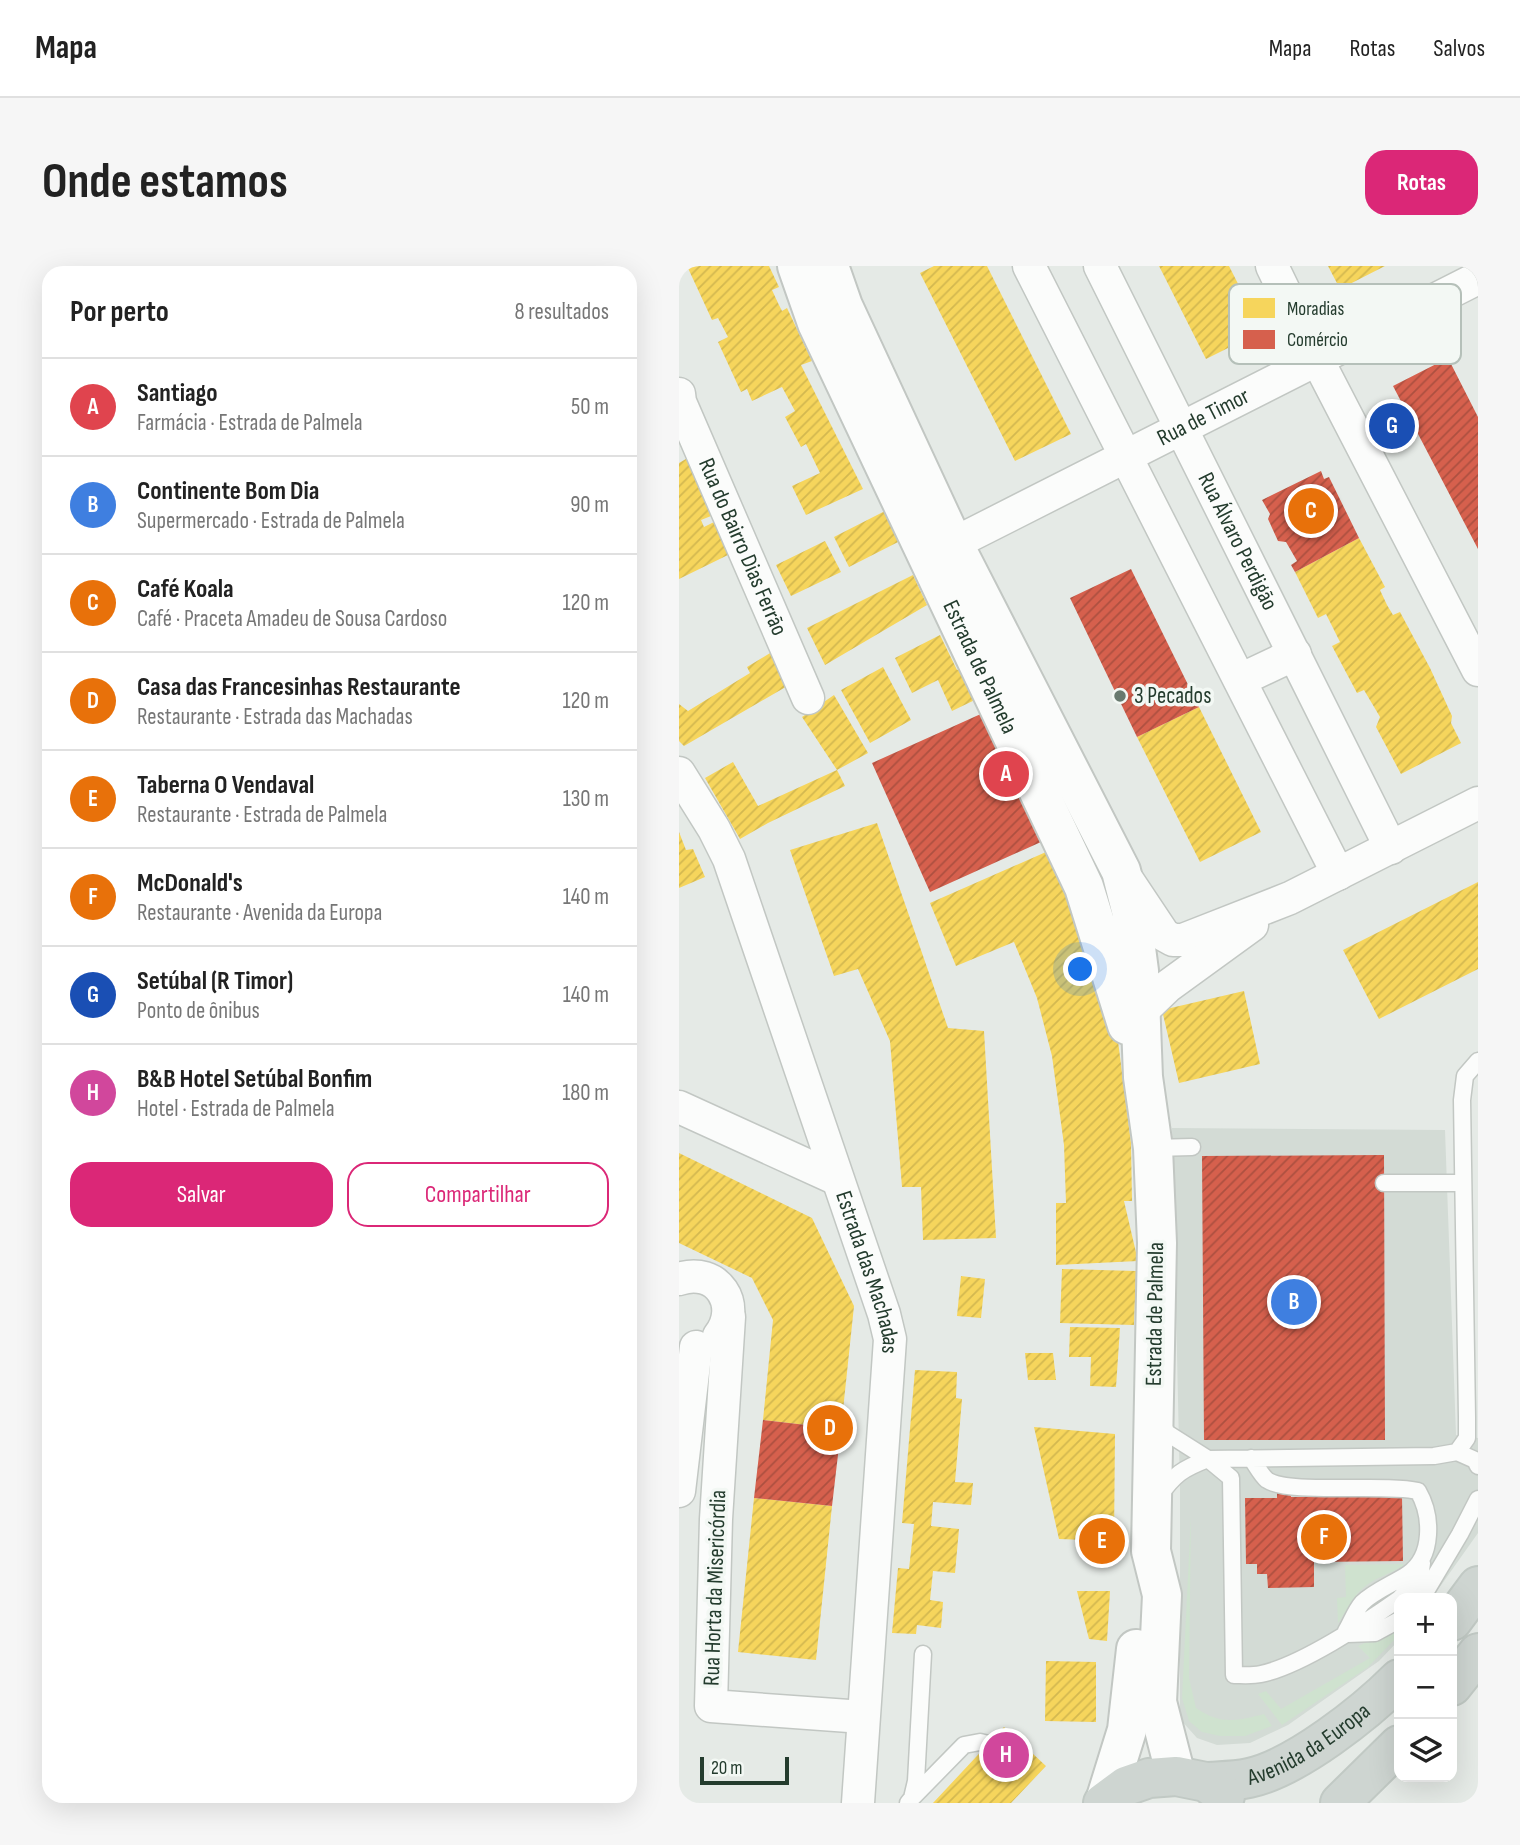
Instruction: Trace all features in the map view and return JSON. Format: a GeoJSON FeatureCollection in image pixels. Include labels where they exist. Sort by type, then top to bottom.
{"type":"FeatureCollection","features":[{"type":"Feature","properties":{"kind":"main road"},"geometry":{"type":"LineString","coordinates":[[1457,1614],[1478,1586]]}},
{"type":"Feature","properties":{"kind":"main road"},"geometry":{"type":"LineString","coordinates":[[1457,1680],[1478,1653]]}},
{"type":"Feature","properties":{"kind":"main road","name":"Avenida da Europa"},"geometry":{"type":"LineString","coordinates":[[1104,1802],[1126,1786],[1149,1778],[1206,1787],[1251,1778],[1296,1759],[1370,1708],[1394,1684]]}},
{"type":"Feature","properties":{"kind":"main road"},"geometry":{"type":"LineString","coordinates":[[1340,1803],[1394,1750]]}},
{"type":"Feature","properties":{"kind":"street","name":"Estrada de Palmela"},"geometry":{"type":"LineString","coordinates":[[797,266],[817,323],[1121,871],[1131,910],[1139,971],[1143,1077],[1153,1148],[1157,1243],[1151,1551],[1162,1595],[1157,1702],[1206,1787]]}},
{"type":"Feature","properties":{"kind":"street","name":"Estrada de Palmela"},"geometry":{"type":"LineString","coordinates":[[829,266],[842,306],[941,550],[1084,887],[1143,1077]]}},
{"type":"Feature","properties":{"kind":"street"},"geometry":{"type":"LineString","coordinates":[[1028,266],[1127,455],[1338,874]]}},
{"type":"Feature","properties":{"kind":"street","name":"Rua Álvaro Perdigão"},"geometry":{"type":"LineString","coordinates":[[1100,266],[1391,848]]}},
{"type":"Feature","properties":{"kind":"street"},"geometry":{"type":"LineString","coordinates":[[1272,266],[1281,284]]}},
{"type":"Feature","properties":{"kind":"street","name":"Rua de Timor"},"geometry":{"type":"LineString","coordinates":[[941,550],[1307,364]]}},
{"type":"Feature","properties":{"kind":"street"},"geometry":{"type":"LineString","coordinates":[[1320,364],[1478,670]]}},
{"type":"Feature","properties":{"kind":"street","name":"Rua do Bairro Dias Ferrão"},"geometry":{"type":"LineString","coordinates":[[679,394],[808,698]]}},
{"type":"Feature","properties":{"kind":"street"},"geometry":{"type":"LineString","coordinates":[[1240,680],[1294,654]]}},
{"type":"Feature","properties":{"kind":"street","name":"Estrada das Machadas"},"geometry":{"type":"LineString","coordinates":[[679,774],[714,829],[729,859],[884,1314],[890,1339],[858,1803]]}},
{"type":"Feature","properties":{"kind":"street"},"geometry":{"type":"LineString","coordinates":[[1121,871],[1164,935],[1173,940],[1183,940],[1290,898],[1478,803]]}},
{"type":"Feature","properties":{"kind":"street"},"geometry":{"type":"LineString","coordinates":[[1140,1013],[1168,986],[1290,898]]}},
{"type":"Feature","properties":{"kind":"street"},"geometry":{"type":"LineString","coordinates":[[679,1107],[837,1179]]}},
{"type":"Feature","properties":{"kind":"street","name":"Rua Horta da Misericórdia"},"geometry":{"type":"LineString","coordinates":[[679,1279],[699,1276],[719,1286],[729,1306],[716,1519],[711,1706],[863,1717]]}},
{"type":"Feature","properties":{"kind":"street"},"geometry":{"type":"LineString","coordinates":[[679,1491],[688,1345],[708,1344],[725,1328],[729,1317]]}},
{"type":"Feature","properties":{"kind":"street","name":"Estrada de Palmela"},"geometry":{"type":"LineString","coordinates":[[1104,1802],[1127,1730],[1139,1594],[1151,1551]]}},
{"type":"Feature","properties":{"kind":"lane"},"geometry":{"type":"LineString","coordinates":[[1457,1452],[1467,1438],[1462,1100],[1465,1076],[1478,1061]]}},
{"type":"Feature","properties":{"kind":"lane"},"geometry":{"type":"LineString","coordinates":[[1153,1148],[1192,1147]]}},
{"type":"Feature","properties":{"kind":"lane"},"geometry":{"type":"LineString","coordinates":[[1384,1183],[1464,1183]]}},
{"type":"Feature","properties":{"kind":"lane"},"geometry":{"type":"LineString","coordinates":[[1154,1412],[1167,1433],[1231,1478],[1234,1675],[1259,1675],[1275,1670],[1344,1634],[1394,1603]]}},
{"type":"Feature","properties":{"kind":"lane"},"geometry":{"type":"LineString","coordinates":[[1151,1507],[1174,1476],[1184,1468],[1208,1460],[1434,1456],[1457,1452],[1475,1461],[1478,1466]]}},
{"type":"Feature","properties":{"kind":"lane"},"geometry":{"type":"LineString","coordinates":[[1251,1458],[1268,1480],[1294,1487],[1400,1487],[1418,1491],[1426,1504],[1429,1533],[1420,1577],[1405,1593]]}},
{"type":"Feature","properties":{"kind":"lane"},"geometry":{"type":"LineString","coordinates":[[1425,1593],[1478,1499]]}},
{"type":"Feature","properties":{"kind":"lane"},"geometry":{"type":"LineString","coordinates":[[1344,1634],[1362,1604],[1410,1573],[1423,1558]]}},
{"type":"Feature","properties":{"kind":"lane"},"geometry":{"type":"LineString","coordinates":[[1344,1634],[1375,1633],[1394,1623]]}},
{"type":"Feature","properties":{"kind":"lane"},"geometry":{"type":"LineString","coordinates":[[910,1801],[916,1781],[923,1654]]}},
{"type":"Feature","properties":{"kind":"lane"},"geometry":{"type":"LineString","coordinates":[[910,1801],[964,1745],[980,1742],[988,1744]]}},
{"type":"Feature","properties":{"kind":"shaded area"},"geometry":{"type":"Polygon","coordinates":[[[1172,1128],[1445,1130],[1456,1435],[1478,1438],[1478,1533],[1436,1593],[1394,1593],[1394,1645],[1379,1661],[1288,1725],[1250,1743],[1217,1745],[1197,1738],[1180,1719],[1180,1490],[1172,1128]]]}},
{"type":"Feature","properties":{"kind":"green space"},"geometry":{"type":"Polygon","coordinates":[[[1191,1515],[1189,1678],[1196,1708],[1213,1717],[1229,1720],[1264,1714],[1272,1726],[1245,1736],[1220,1736],[1202,1732],[1189,1721],[1182,1698],[1191,1515]]]}},
{"type":"Feature","properties":{"kind":"green space"},"geometry":{"type":"Polygon","coordinates":[[[1403,1564],[1362,1589],[1338,1623],[1337,1598],[1346,1597],[1345,1565],[1403,1564]]]}},
{"type":"Feature","properties":{"kind":"green space"},"geometry":{"type":"Polygon","coordinates":[[[1394,1630],[1394,1640],[1368,1667],[1282,1725],[1258,1694],[1266,1691],[1281,1709],[1370,1658],[1358,1646],[1394,1630]]]}},
{"type":"Feature","properties":{"kind":"building: Moradias"},"geometry":{"type":"Polygon","coordinates":[[[687,266],[769,266],[779,287],[772,290],[782,311],[787,308],[812,361],[801,365],[863,489],[806,515],[792,486],[820,473],[806,444],[801,447],[785,417],[795,411],[782,387],[752,401],[747,389],[741,392],[718,342],[728,337],[718,318],[712,320],[687,266]]]}},
{"type":"Feature","properties":{"kind":"building: Moradias"},"geometry":{"type":"Polygon","coordinates":[[[934,266],[987,266],[1071,434],[1015,461],[920,273],[934,266]]]}},
{"type":"Feature","properties":{"kind":"building: Moradias"},"geometry":{"type":"Polygon","coordinates":[[[1159,266],[1229,266],[1238,284],[1229,284],[1229,348],[1206,359],[1159,266]]]}},
{"type":"Feature","properties":{"kind":"building: Moradias"},"geometry":{"type":"Polygon","coordinates":[[[1328,266],[1385,266],[1350,284],[1337,284],[1328,266]]]}},
{"type":"Feature","properties":{"kind":"building: Moradias"},"geometry":{"type":"Polygon","coordinates":[[[691,456],[716,514],[701,520],[704,527],[716,521],[732,553],[679,579],[679,463],[691,456]]]}},
{"type":"Feature","properties":{"kind":"building: Moradias"},"geometry":{"type":"Polygon","coordinates":[[[885,511],[900,541],[849,567],[834,537],[885,511]]]}},
{"type":"Feature","properties":{"kind":"building: Moradias"},"geometry":{"type":"Polygon","coordinates":[[[1359,538],[1385,587],[1380,590],[1387,605],[1393,615],[1400,612],[1430,668],[1461,743],[1401,774],[1376,727],[1380,717],[1364,690],[1357,693],[1332,646],[1340,642],[1326,614],[1318,618],[1295,572],[1359,538]]]}},
{"type":"Feature","properties":{"kind":"building: Moradias"},"geometry":{"type":"Polygon","coordinates":[[[825,541],[841,572],[791,596],[776,565],[825,541]]]}},
{"type":"Feature","properties":{"kind":"building: Moradias"},"geometry":{"type":"Polygon","coordinates":[[[913,575],[927,605],[825,665],[807,628],[913,575]]]}},
{"type":"Feature","properties":{"kind":"building: Moradias"},"geometry":{"type":"Polygon","coordinates":[[[940,635],[957,670],[966,666],[981,697],[952,711],[938,680],[912,693],[895,658],[940,635]]]}},
{"type":"Feature","properties":{"kind":"building: Moradias"},"geometry":{"type":"Polygon","coordinates":[[[780,647],[796,681],[684,746],[679,741],[679,704],[688,711],[750,673],[747,667],[780,647]]]}},
{"type":"Feature","properties":{"kind":"building: Moradias"},"geometry":{"type":"Polygon","coordinates":[[[883,667],[911,720],[870,743],[841,690],[883,667]]]}},
{"type":"Feature","properties":{"kind":"building: Moradias"},"geometry":{"type":"Polygon","coordinates":[[[834,695],[868,753],[837,770],[802,717],[834,695]]]}},
{"type":"Feature","properties":{"kind":"building: Moradias"},"geometry":{"type":"Polygon","coordinates":[[[1199,707],[1261,832],[1200,862],[1137,737],[1199,707]]]}},
{"type":"Feature","properties":{"kind":"building: Moradias"},"geometry":{"type":"Polygon","coordinates":[[[733,762],[758,806],[837,770],[845,786],[740,839],[705,778],[733,762]]]}},
{"type":"Feature","properties":{"kind":"building: Moradias"},"geometry":{"type":"Polygon","coordinates":[[[877,823],[948,1028],[984,1031],[996,1238],[923,1240],[921,1187],[902,1187],[890,1041],[858,969],[834,976],[790,850],[877,823]]]}},
{"type":"Feature","properties":{"kind":"building: Moradias"},"geometry":{"type":"Polygon","coordinates":[[[679,832],[686,850],[693,849],[705,877],[679,888],[679,832]]]}},
{"type":"Feature","properties":{"kind":"building: Moradias"},"geometry":{"type":"Polygon","coordinates":[[[1046,852],[1075,916],[1118,1041],[1131,1143],[1132,1201],[1124,1201],[1138,1261],[1056,1265],[1056,1203],[1066,1203],[1064,1145],[1052,1056],[1037,998],[1014,942],[956,966],[930,903],[1046,852]]]}},
{"type":"Feature","properties":{"kind":"building: Moradias"},"geometry":{"type":"Polygon","coordinates":[[[1478,882],[1478,969],[1379,1019],[1343,950],[1478,882]]]}},
{"type":"Feature","properties":{"kind":"building: Moradias"},"geometry":{"type":"Polygon","coordinates":[[[1244,991],[1260,1064],[1179,1083],[1162,1010],[1244,991]]]}},
{"type":"Feature","properties":{"kind":"building: Moradias"},"geometry":{"type":"Polygon","coordinates":[[[679,1153],[812,1218],[854,1306],[841,1429],[763,1420],[773,1320],[752,1278],[679,1243],[679,1153]]]}},
{"type":"Feature","properties":{"kind":"building: Moradias"},"geometry":{"type":"Polygon","coordinates":[[[1062,1269],[1136,1271],[1134,1325],[1060,1323],[1062,1269]]]}},
{"type":"Feature","properties":{"kind":"building: Moradias"},"geometry":{"type":"Polygon","coordinates":[[[961,1276],[985,1279],[981,1318],[957,1316],[961,1276]]]}},
{"type":"Feature","properties":{"kind":"building: Moradias"},"geometry":{"type":"Polygon","coordinates":[[[1070,1327],[1120,1328],[1116,1387],[1090,1386],[1091,1357],[1069,1357],[1070,1327]]]}},
{"type":"Feature","properties":{"kind":"building: Moradias"},"geometry":{"type":"Polygon","coordinates":[[[1025,1353],[1053,1353],[1056,1380],[1028,1380],[1025,1353]]]}},
{"type":"Feature","properties":{"kind":"building: Moradias"},"geometry":{"type":"Polygon","coordinates":[[[915,1370],[957,1372],[956,1398],[962,1399],[955,1482],[973,1483],[971,1505],[933,1502],[931,1526],[959,1529],[955,1573],[933,1571],[930,1600],[943,1602],[941,1628],[917,1625],[916,1634],[892,1633],[898,1568],[909,1569],[914,1524],[902,1523],[915,1370]]]}},
{"type":"Feature","properties":{"kind":"building: Moradias"},"geometry":{"type":"Polygon","coordinates":[[[1034,1427],[1115,1434],[1114,1541],[1059,1539],[1034,1427]]]}},
{"type":"Feature","properties":{"kind":"building: Moradias"},"geometry":{"type":"Polygon","coordinates":[[[754,1498],[832,1506],[816,1660],[738,1652],[754,1498]]]}},
{"type":"Feature","properties":{"kind":"building: Moradias"},"geometry":{"type":"Polygon","coordinates":[[[1077,1591],[1110,1591],[1107,1641],[1089,1639],[1077,1591]]]}},
{"type":"Feature","properties":{"kind":"building: Moradias"},"geometry":{"type":"Polygon","coordinates":[[[1046,1661],[1096,1662],[1096,1722],[1045,1721],[1046,1661]]]}},
{"type":"Feature","properties":{"kind":"building: Moradias"},"geometry":{"type":"Polygon","coordinates":[[[1004,1727],[1046,1766],[1011,1803],[933,1803],[1004,1727]]]}},
{"type":"Feature","properties":{"kind":"building: Comércio"},"geometry":{"type":"Polygon","coordinates":[[[1436,364],[1451,364],[1478,417],[1478,549],[1393,386],[1436,364]]]}},
{"type":"Feature","properties":{"kind":"building: Comércio"},"geometry":{"type":"Polygon","coordinates":[[[1321,471],[1324,479],[1329,477],[1359,538],[1295,572],[1291,565],[1297,561],[1286,542],[1278,541],[1268,519],[1270,514],[1262,500],[1321,471]]]}},
{"type":"Feature","properties":{"kind":"building: Comércio"},"geometry":{"type":"Polygon","coordinates":[[[1131,569],[1199,707],[1137,737],[1070,598],[1131,569]]]}},
{"type":"Feature","properties":{"kind":"building: Comércio"},"geometry":{"type":"Polygon","coordinates":[[[983,713],[1041,842],[930,892],[872,763],[983,713]]]}},
{"type":"Feature","properties":{"kind":"building: Comércio"},"geometry":{"type":"Polygon","coordinates":[[[1384,1155],[1385,1440],[1204,1440],[1202,1156],[1384,1155]]]}},
{"type":"Feature","properties":{"kind":"building: Comércio"},"geometry":{"type":"Polygon","coordinates":[[[763,1420],[841,1429],[832,1506],[754,1498],[763,1420]]]}},
{"type":"Feature","properties":{"kind":"building: Comércio"},"geometry":{"type":"Polygon","coordinates":[[[1384,1484],[1384,1496],[1402,1496],[1403,1561],[1314,1562],[1314,1587],[1268,1588],[1267,1574],[1257,1574],[1257,1564],[1246,1564],[1245,1498],[1277,1498],[1277,1485],[1290,1485],[1291,1497],[1316,1497],[1316,1485],[1329,1485],[1329,1497],[1371,1496],[1371,1485],[1384,1484]]]}},
{"type":"Feature","properties":{"kind":"place","name":"Setúbal (R Timor)"},"geometry":{"type":"Point","coordinates":[1392,426]}},
{"type":"Feature","properties":{"kind":"place","name":"Café Koala"},"geometry":{"type":"Point","coordinates":[1311,511]}},
{"type":"Feature","properties":{"kind":"place","name":"3 Pecados"},"geometry":{"type":"Point","coordinates":[1120,696]}},
{"type":"Feature","properties":{"kind":"place","name":"Santiago"},"geometry":{"type":"Point","coordinates":[1006,774]}},
{"type":"Feature","properties":{"kind":"place","name":"Continente Bom Dia"},"geometry":{"type":"Point","coordinates":[1294,1302]}},
{"type":"Feature","properties":{"kind":"place","name":"Casa das Francesinhas Restaurante"},"geometry":{"type":"Point","coordinates":[830,1428]}},
{"type":"Feature","properties":{"kind":"place","name":"McDonald's"},"geometry":{"type":"Point","coordinates":[1324,1537]}},
{"type":"Feature","properties":{"kind":"place","name":"Taberna O Vendaval"},"geometry":{"type":"Point","coordinates":[1102,1541]}},
{"type":"Feature","properties":{"kind":"place","name":"B&B Hotel Setúbal Bonfim"},"geometry":{"type":"Point","coordinates":[1006,1755]}}]}
